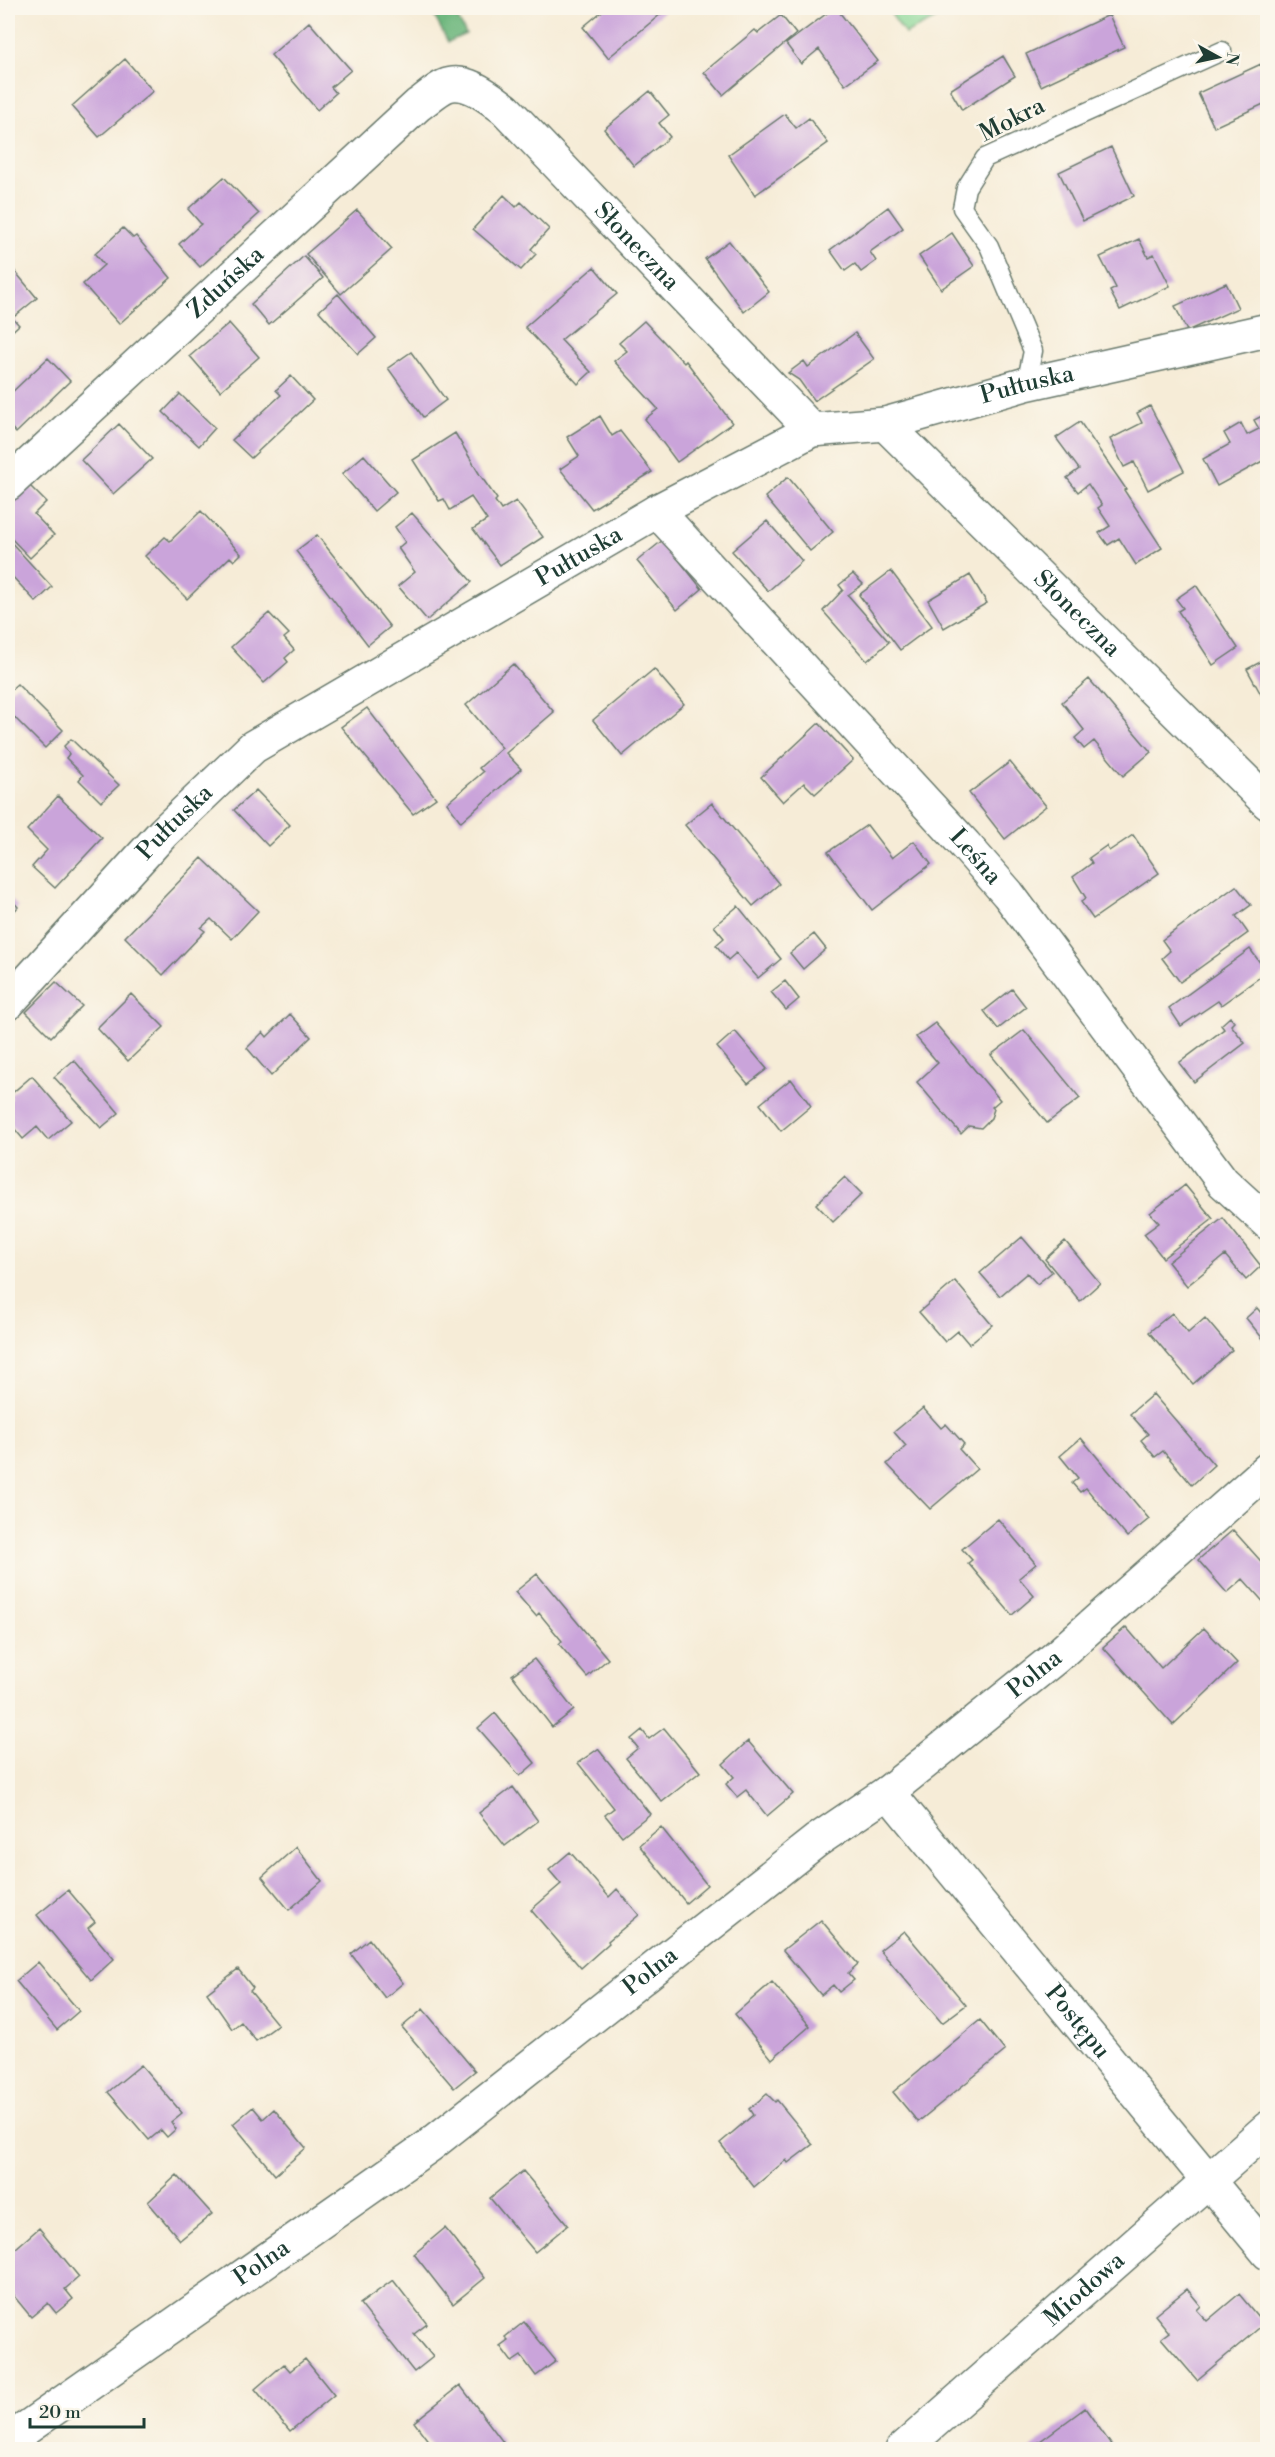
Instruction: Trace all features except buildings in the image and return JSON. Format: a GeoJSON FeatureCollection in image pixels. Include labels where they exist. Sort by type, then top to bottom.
{"type":"FeatureCollection","features":[{"type":"Feature","properties":{"kind":"street","name":"Słoneczna"},"geometry":{"type":"LineString","coordinates":[[447,85],[466,86],[480,91],[505,109],[812,430]]}},
{"type":"Feature","properties":{"kind":"street","name":"Zduńska"},"geometry":{"type":"LineString","coordinates":[[8,484],[418,105],[447,85]]}},
{"type":"Feature","properties":{"kind":"street","name":"Pułtuska"},"geometry":{"type":"LineString","coordinates":[[8,1003],[164,832],[253,747],[657,511],[812,430],[885,424],[1026,384],[1268,330]]}},
{"type":"Feature","properties":{"kind":"street","name":"Słoneczna"},"geometry":{"type":"LineString","coordinates":[[885,424],[1268,803]]}},
{"type":"Feature","properties":{"kind":"street","name":"Leśna"},"geometry":{"type":"LineString","coordinates":[[657,511],[965,844],[1008,894],[1223,1182],[1268,1223]]}},
{"type":"Feature","properties":{"kind":"street","name":"Polna"},"geometry":{"type":"LineString","coordinates":[[8,2441],[429,2146],[816,1841],[888,1792],[1055,1658],[1268,1469]]}},
{"type":"Feature","properties":{"kind":"street","name":"Postępu"},"geometry":{"type":"LineString","coordinates":[[888,1792],[1207,2182],[1268,2253]]}},
{"type":"Feature","properties":{"kind":"street","name":"Miodowa"},"geometry":{"type":"LineString","coordinates":[[902,2450],[1268,2128]]}},
{"type":"Feature","properties":{"kind":"lane","name":"Mokra"},"geometry":{"type":"LineString","coordinates":[[1026,384],[1033,351],[989,246],[962,208],[966,188],[985,158],[1222,51]]}},
{"type":"Feature","properties":{"kind":"green space"},"geometry":{"type":"Polygon","coordinates":[[[430,8],[452,8],[466,34],[448,42],[430,8]]]}},
{"type":"Feature","properties":{"kind":"green space"},"geometry":{"type":"Polygon","coordinates":[[[887,8],[958,8],[905,34],[887,8]]]}}]}
